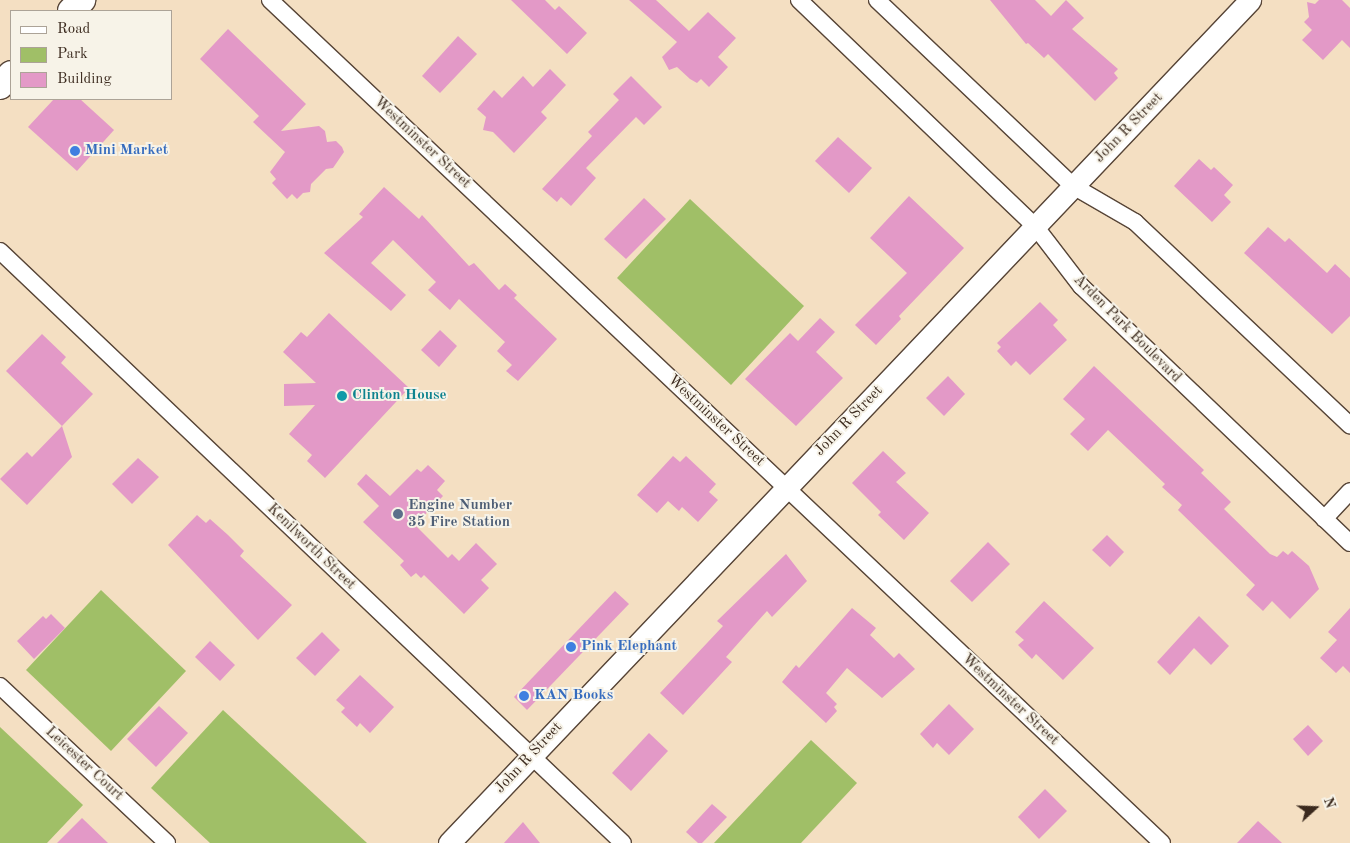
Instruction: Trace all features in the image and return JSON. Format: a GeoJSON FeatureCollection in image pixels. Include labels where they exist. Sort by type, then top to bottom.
{"type":"FeatureCollection","features":[{"type":"Feature","properties":{"kind":"main road"},"geometry":{"type":"LineString","coordinates":[[72,10],[82,0]]}},
{"type":"Feature","properties":{"kind":"main road"},"geometry":{"type":"LineString","coordinates":[[0,86],[10,75]]}},
{"type":"Feature","properties":{"kind":"street","name":"Westminster Street"},"geometry":{"type":"LineString","coordinates":[[270,0],[1162,843]]}},
{"type":"Feature","properties":{"kind":"street"},"geometry":{"type":"LineString","coordinates":[[877,0],[1073,186],[1135,222],[1350,425]]}},
{"type":"Feature","properties":{"kind":"street","name":"John R Street"},"geometry":{"type":"LineString","coordinates":[[449,843],[1250,0]]}},
{"type":"Feature","properties":{"kind":"street","name":"Arden Park Boulevard"},"geometry":{"type":"LineString","coordinates":[[807,3],[1035,226],[1081,286],[1350,543]]}},
{"type":"Feature","properties":{"kind":"street","name":"Kenilworth Street"},"geometry":{"type":"LineString","coordinates":[[0,252],[623,843]]}},
{"type":"Feature","properties":{"kind":"street"},"geometry":{"type":"LineString","coordinates":[[1324,519],[1350,491]]}},
{"type":"Feature","properties":{"kind":"street","name":"Leicester Court"},"geometry":{"type":"LineString","coordinates":[[0,686],[167,843]]}},
{"type":"Feature","properties":{"kind":"green space"},"geometry":{"type":"Polygon","coordinates":[[[690,199],[804,306],[731,385],[617,278],[690,199]]]}},
{"type":"Feature","properties":{"kind":"green space"},"geometry":{"type":"Polygon","coordinates":[[[101,590],[186,671],[111,751],[26,670],[101,590]]]}},
{"type":"Feature","properties":{"kind":"green space"},"geometry":{"type":"Polygon","coordinates":[[[223,710],[367,843],[210,843],[151,788],[223,710]]]}},
{"type":"Feature","properties":{"kind":"green space"},"geometry":{"type":"Polygon","coordinates":[[[0,727],[83,805],[47,843],[0,843],[0,727]]]}},
{"type":"Feature","properties":{"kind":"green space"},"geometry":{"type":"Polygon","coordinates":[[[811,740],[857,783],[801,843],[714,843],[811,740]]]}},
{"type":"Feature","properties":{"kind":"building"},"geometry":{"type":"Polygon","coordinates":[[[511,0],[545,0],[555,10],[559,6],[587,33],[567,54],[511,0]]]}},
{"type":"Feature","properties":{"kind":"building"},"geometry":{"type":"Polygon","coordinates":[[[629,0],[656,0],[689,31],[708,12],[736,38],[718,57],[728,67],[709,87],[701,79],[697,83],[690,79],[677,67],[669,70],[662,57],[677,42],[629,0]]]}},
{"type":"Feature","properties":{"kind":"building"},"geometry":{"type":"Polygon","coordinates":[[[990,0],[1035,0],[1051,16],[1066,0],[1084,18],[1072,29],[1118,69],[1114,73],[1118,78],[1095,101],[1048,54],[1044,58],[1028,43],[1026,44],[990,0]]]}},
{"type":"Feature","properties":{"kind":"building"},"geometry":{"type":"Polygon","coordinates":[[[1319,0],[1342,0],[1350,8],[1350,48],[1342,40],[1323,60],[1302,40],[1312,30],[1304,22],[1309,17],[1307,2],[1315,4],[1319,0]]]}},
{"type":"Feature","properties":{"kind":"building"},"geometry":{"type":"Polygon","coordinates":[[[228,29],[306,104],[281,131],[319,126],[325,131],[327,142],[336,141],[342,147],[344,152],[333,168],[326,169],[311,184],[310,192],[303,193],[297,199],[292,194],[287,199],[272,183],[276,179],[270,172],[285,152],[253,122],[259,116],[200,59],[228,29]]]}},
{"type":"Feature","properties":{"kind":"building"},"geometry":{"type":"Polygon","coordinates":[[[458,36],[477,54],[440,93],[422,76],[458,36]]]}},
{"type":"Feature","properties":{"kind":"building"},"geometry":{"type":"Polygon","coordinates":[[[550,69],[566,85],[541,112],[547,118],[514,153],[493,132],[483,130],[486,117],[477,109],[494,90],[502,98],[523,76],[533,87],[550,69]]]}},
{"type":"Feature","properties":{"kind":"building"},"geometry":{"type":"Polygon","coordinates":[[[631,76],[662,107],[644,125],[636,117],[586,168],[596,178],[571,206],[561,197],[557,202],[542,189],[592,136],[588,132],[619,100],[613,94],[631,76]]]}},
{"type":"Feature","properties":{"kind":"building","name":"Mini Market"},"geometry":{"type":"Polygon","coordinates":[[[53,100],[81,100],[114,130],[77,171],[28,127],[53,100]]]}},
{"type":"Feature","properties":{"kind":"building"},"geometry":{"type":"Polygon","coordinates":[[[838,137],[872,168],[849,193],[815,161],[838,137]]]}},
{"type":"Feature","properties":{"kind":"building"},"geometry":{"type":"Polygon","coordinates":[[[1199,159],[1211,170],[1214,167],[1233,185],[1224,195],[1231,202],[1212,222],[1174,186],[1199,159]]]}},
{"type":"Feature","properties":{"kind":"building"},"geometry":{"type":"Polygon","coordinates":[[[384,187],[419,219],[422,215],[469,266],[474,263],[499,290],[505,284],[517,295],[514,298],[557,339],[518,381],[506,371],[512,365],[497,351],[505,342],[459,299],[450,310],[428,290],[436,282],[393,240],[371,263],[406,295],[391,311],[324,253],[363,217],[359,214],[384,187]]]}},
{"type":"Feature","properties":{"kind":"building"},"geometry":{"type":"Polygon","coordinates":[[[909,196],[964,248],[899,316],[901,319],[876,345],[855,325],[907,273],[870,238],[909,196]]]}},
{"type":"Feature","properties":{"kind":"building"},"geometry":{"type":"Polygon","coordinates":[[[644,198],[666,219],[626,259],[604,239],[644,198]]]}},
{"type":"Feature","properties":{"kind":"building"},"geometry":{"type":"Polygon","coordinates":[[[1268,227],[1285,242],[1289,238],[1327,273],[1335,264],[1350,278],[1350,316],[1332,334],[1244,253],[1268,227]]]}},
{"type":"Feature","properties":{"kind":"building"},"geometry":{"type":"Polygon","coordinates":[[[1040,302],[1058,320],[1053,325],[1067,340],[1030,375],[1016,361],[1011,366],[997,351],[1001,347],[997,343],[1040,302]]]}},
{"type":"Feature","properties":{"kind":"building","name":"Clinton House"},"geometry":{"type":"Polygon","coordinates":[[[329,313],[409,388],[325,478],[307,461],[312,455],[289,434],[315,405],[284,406],[284,384],[316,383],[283,352],[301,332],[307,337],[329,313]]]}},
{"type":"Feature","properties":{"kind":"building"},"geometry":{"type":"Polygon","coordinates":[[[820,318],[835,332],[816,352],[843,378],[796,426],[745,379],[790,333],[798,341],[820,318]]]}},
{"type":"Feature","properties":{"kind":"building"},"geometry":{"type":"Polygon","coordinates":[[[440,330],[457,346],[439,367],[421,350],[440,330]]]}},
{"type":"Feature","properties":{"kind":"building"},"geometry":{"type":"Polygon","coordinates":[[[42,334],[66,357],[61,363],[93,394],[62,426],[6,371],[42,334]]]}},
{"type":"Feature","properties":{"kind":"building"},"geometry":{"type":"Polygon","coordinates":[[[1094,366],[1204,470],[1201,473],[1231,502],[1224,509],[1270,554],[1277,557],[1283,551],[1288,555],[1292,551],[1309,566],[1319,589],[1290,619],[1272,601],[1263,611],[1246,595],[1255,585],[1178,510],[1182,505],[1162,487],[1165,484],[1108,430],[1088,451],[1070,434],[1085,419],[1063,399],[1094,366]]]}},
{"type":"Feature","properties":{"kind":"building"},"geometry":{"type":"Polygon","coordinates":[[[948,376],[965,394],[944,416],[926,398],[948,376]]]}},
{"type":"Feature","properties":{"kind":"building"},"geometry":{"type":"Polygon","coordinates":[[[62,426],[72,457],[27,505],[0,479],[27,452],[32,457],[62,426]]]}},
{"type":"Feature","properties":{"kind":"building"},"geometry":{"type":"Polygon","coordinates":[[[883,451],[906,473],[896,482],[929,513],[904,540],[878,515],[881,512],[852,483],[883,451]]]}},
{"type":"Feature","properties":{"kind":"building"},"geometry":{"type":"Polygon","coordinates":[[[673,456],[680,462],[686,456],[716,484],[709,492],[718,500],[698,522],[682,507],[679,511],[668,501],[657,513],[637,495],[673,456]]]}},
{"type":"Feature","properties":{"kind":"building"},"geometry":{"type":"Polygon","coordinates":[[[138,458],[159,477],[132,504],[112,484],[138,458]]]}},
{"type":"Feature","properties":{"kind":"building"},"geometry":{"type":"Polygon","coordinates":[[[428,465],[445,481],[437,490],[443,496],[415,525],[448,558],[452,554],[459,561],[476,543],[497,564],[481,580],[489,588],[464,614],[424,575],[421,578],[416,573],[411,577],[400,565],[404,561],[363,522],[379,506],[357,484],[366,474],[390,496],[417,469],[421,472],[428,465]]]}},
{"type":"Feature","properties":{"kind":"building"},"geometry":{"type":"Polygon","coordinates":[[[197,515],[206,523],[210,519],[228,535],[244,551],[240,556],[292,605],[258,640],[168,545],[197,515]]]}},
{"type":"Feature","properties":{"kind":"building"},"geometry":{"type":"Polygon","coordinates":[[[1107,535],[1124,552],[1110,567],[1092,550],[1107,535]]]}},
{"type":"Feature","properties":{"kind":"building"},"geometry":{"type":"Polygon","coordinates":[[[988,542],[1010,564],[972,602],[950,581],[988,542]]]}},
{"type":"Feature","properties":{"kind":"building"},"geometry":{"type":"Polygon","coordinates":[[[786,554],[807,581],[772,617],[767,611],[726,657],[732,662],[683,715],[660,693],[723,626],[717,621],[786,554]]]}},
{"type":"Feature","properties":{"kind":"building"},"geometry":{"type":"Polygon","coordinates":[[[615,591],[629,604],[527,710],[514,697],[615,591]]]}},
{"type":"Feature","properties":{"kind":"building"},"geometry":{"type":"Polygon","coordinates":[[[1044,601],[1094,648],[1063,680],[1036,654],[1032,659],[1018,645],[1024,640],[1015,632],[1044,601]]]}},
{"type":"Feature","properties":{"kind":"building"},"geometry":{"type":"Polygon","coordinates":[[[852,608],[876,628],[870,635],[894,658],[899,653],[915,669],[882,698],[847,668],[826,693],[837,704],[834,707],[837,711],[826,723],[782,682],[796,665],[799,668],[852,608]]]}},
{"type":"Feature","properties":{"kind":"building"},"geometry":{"type":"Polygon","coordinates":[[[1350,608],[1350,673],[1343,666],[1336,673],[1320,658],[1337,640],[1328,632],[1350,608]]]}},
{"type":"Feature","properties":{"kind":"building"},"geometry":{"type":"Polygon","coordinates":[[[51,614],[65,628],[34,659],[17,641],[43,616],[46,619],[51,614]]]}},
{"type":"Feature","properties":{"kind":"building"},"geometry":{"type":"Polygon","coordinates":[[[1199,616],[1229,646],[1211,665],[1194,648],[1170,675],[1157,662],[1199,616]]]}},
{"type":"Feature","properties":{"kind":"building"},"geometry":{"type":"Polygon","coordinates":[[[322,632],[340,650],[315,676],[296,658],[322,632]]]}},
{"type":"Feature","properties":{"kind":"building"},"geometry":{"type":"Polygon","coordinates":[[[210,641],[235,665],[220,681],[195,657],[210,641]]]}},
{"type":"Feature","properties":{"kind":"building"},"geometry":{"type":"Polygon","coordinates":[[[360,675],[394,707],[370,733],[360,723],[357,727],[341,712],[345,708],[336,700],[360,675]]]}},
{"type":"Feature","properties":{"kind":"building"},"geometry":{"type":"Polygon","coordinates":[[[949,704],[974,729],[949,755],[937,743],[933,748],[920,734],[949,704]]]}},
{"type":"Feature","properties":{"kind":"building"},"geometry":{"type":"Polygon","coordinates":[[[159,706],[188,733],[156,767],[127,739],[159,706]]]}},
{"type":"Feature","properties":{"kind":"building"},"geometry":{"type":"Polygon","coordinates":[[[1308,725],[1323,741],[1308,756],[1293,739],[1308,725]]]}},
{"type":"Feature","properties":{"kind":"building"},"geometry":{"type":"Polygon","coordinates":[[[649,733],[668,751],[631,791],[612,773],[649,733]]]}},
{"type":"Feature","properties":{"kind":"building"},"geometry":{"type":"Polygon","coordinates":[[[1045,789],[1067,811],[1039,839],[1018,817],[1045,789]]]}},
{"type":"Feature","properties":{"kind":"building"},"geometry":{"type":"Polygon","coordinates":[[[712,804],[727,817],[702,843],[698,843],[686,832],[712,804]]]}},
{"type":"Feature","properties":{"kind":"building"},"geometry":{"type":"Polygon","coordinates":[[[82,818],[108,843],[57,843],[82,818]]]}},
{"type":"Feature","properties":{"kind":"building"},"geometry":{"type":"Polygon","coordinates":[[[1258,821],[1282,843],[1237,843],[1258,821]]]}},
{"type":"Feature","properties":{"kind":"building"},"geometry":{"type":"Polygon","coordinates":[[[523,822],[540,843],[504,843],[523,822]]]}},
{"type":"Feature","properties":{"kind":"place","name":"Mini Market"},"geometry":{"type":"Point","coordinates":[75,151]}},
{"type":"Feature","properties":{"kind":"place","name":"Clinton House"},"geometry":{"type":"Point","coordinates":[342,396]}},
{"type":"Feature","properties":{"kind":"place","name":"Engine Number 35 Fire Station"},"geometry":{"type":"Point","coordinates":[398,514]}},
{"type":"Feature","properties":{"kind":"place","name":"Pink Elephant"},"geometry":{"type":"Point","coordinates":[571,647]}},
{"type":"Feature","properties":{"kind":"place","name":"KAN Books"},"geometry":{"type":"Point","coordinates":[524,696]}}]}
